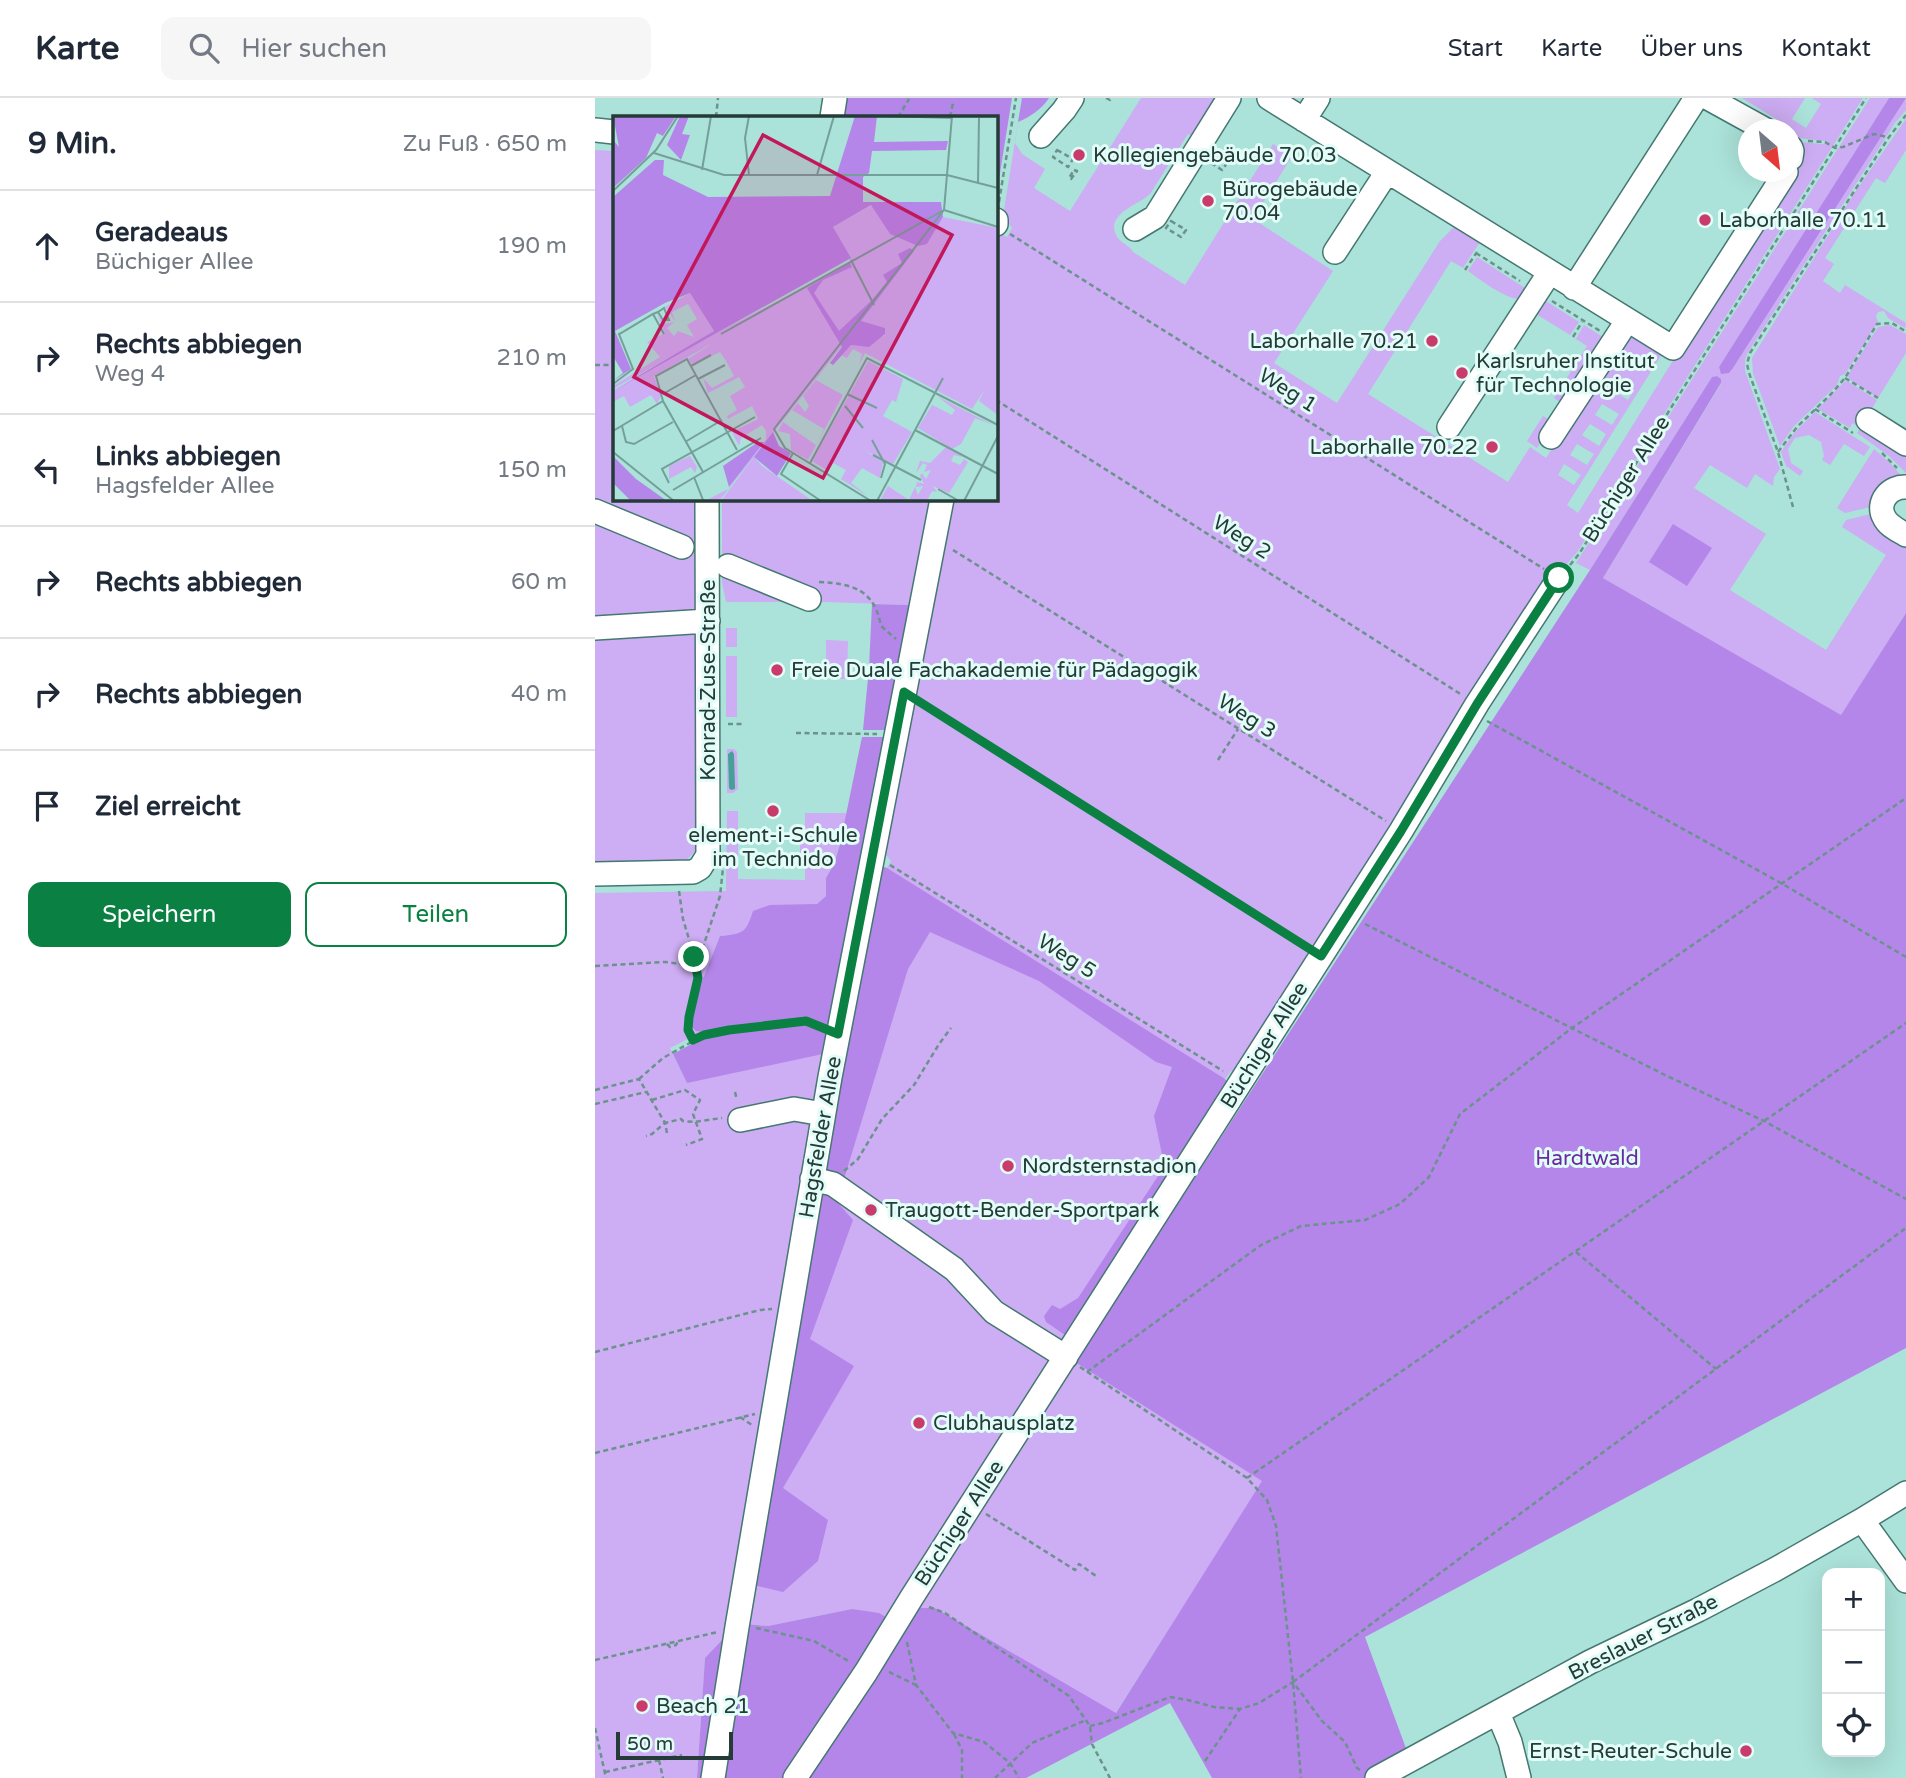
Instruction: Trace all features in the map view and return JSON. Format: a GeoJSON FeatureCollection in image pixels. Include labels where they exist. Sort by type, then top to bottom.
{"type":"FeatureCollection","features":[{"type":"Feature","properties":{"kind":"street"},"geometry":{"type":"LineString","coordinates":[[832,116],[835,98]]}},
{"type":"Feature","properties":{"kind":"street"},"geometry":{"type":"LineString","coordinates":[[1041,136],[1072,98]]}},
{"type":"Feature","properties":{"kind":"street"},"geometry":{"type":"LineString","coordinates":[[1135,229],[1154,217],[1229,98]]}},
{"type":"Feature","properties":{"kind":"street"},"geometry":{"type":"LineString","coordinates":[[1269,98],[1673,348],[1780,182]]}},
{"type":"Feature","properties":{"kind":"street"},"geometry":{"type":"LineString","coordinates":[[1304,120],[1318,98]]}},
{"type":"Feature","properties":{"kind":"street"},"geometry":{"type":"LineString","coordinates":[[1574,288],[1696,98]]}},
{"type":"Feature","properties":{"kind":"street"},"geometry":{"type":"LineString","coordinates":[[1708,98],[1746,119]]}},
{"type":"Feature","properties":{"kind":"street"},"geometry":{"type":"LineString","coordinates":[[595,130],[613,132]]}},
{"type":"Feature","properties":{"kind":"street"},"geometry":{"type":"LineString","coordinates":[[1335,251],[1387,172]]}},
{"type":"Feature","properties":{"kind":"street"},"geometry":{"type":"LineString","coordinates":[[1449,427],[1549,272]]}},
{"type":"Feature","properties":{"kind":"street"},"geometry":{"type":"LineString","coordinates":[[1551,437],[1627,321]]}},
{"type":"Feature","properties":{"kind":"street"},"geometry":{"type":"LineString","coordinates":[[1868,420],[1906,444]]}},
{"type":"Feature","properties":{"kind":"street"},"geometry":{"type":"LineString","coordinates":[[1906,487],[1891,490],[1884,498],[1881,509],[1884,519],[1906,535]]}},
{"type":"Feature","properties":{"kind":"street","name":"Konrad-Zuse-Straße"},"geometry":{"type":"LineString","coordinates":[[707,500],[708,855],[715,861]]}},
{"type":"Feature","properties":{"kind":"street","name":"Hagsfelder Allee"},"geometry":{"type":"LineString","coordinates":[[713,1778],[812,1179],[942,500]]}},
{"type":"Feature","properties":{"kind":"street"},"geometry":{"type":"LineString","coordinates":[[595,511],[682,547]]}},
{"type":"Feature","properties":{"kind":"street"},"geometry":{"type":"LineString","coordinates":[[728,566],[809,599]]}},
{"type":"Feature","properties":{"kind":"street","name":"Büchiger Allee"},"geometry":{"type":"LineString","coordinates":[[795,1778],[866,1672],[1401,831],[1472,707],[1554,575]]}},
{"type":"Feature","properties":{"kind":"street"},"geometry":{"type":"LineString","coordinates":[[595,628],[708,621]]}},
{"type":"Feature","properties":{"kind":"street"},"geometry":{"type":"LineString","coordinates":[[595,874],[693,872],[715,861]]}},
{"type":"Feature","properties":{"kind":"street"},"geometry":{"type":"LineString","coordinates":[[740,1120],[794,1109],[824,1114]]}},
{"type":"Feature","properties":{"kind":"street"},"geometry":{"type":"LineString","coordinates":[[812,1179],[833,1184],[954,1269],[994,1312],[1066,1357]]}},
{"type":"Feature","properties":{"kind":"street","name":"Breslauer Straße"},"geometry":{"type":"LineString","coordinates":[[1371,1776],[1498,1713],[1616,1649],[1698,1611],[1906,1493]]}},
{"type":"Feature","properties":{"kind":"street"},"geometry":{"type":"LineString","coordinates":[[1862,1520],[1906,1581]]}},
{"type":"Feature","properties":{"kind":"street"},"geometry":{"type":"LineString","coordinates":[[1498,1713],[1510,1742],[1519,1778]]}},
{"type":"Feature","properties":{"kind":"path"},"geometry":{"type":"LineString","coordinates":[[716,116],[717,98]]}},
{"type":"Feature","properties":{"kind":"path"},"geometry":{"type":"LineString","coordinates":[[999,224],[1016,98]]}},
{"type":"Feature","properties":{"kind":"path"},"geometry":{"type":"LineString","coordinates":[[1106,98],[1111,98]]}},
{"type":"Feature","properties":{"kind":"path","name":"Büchiger Allee"},"geometry":{"type":"LineString","coordinates":[[1554,575],[1579,554],[1866,98]]}},
{"type":"Feature","properties":{"kind":"path"},"geometry":{"type":"LineString","coordinates":[[899,116],[909,99]]}},
{"type":"Feature","properties":{"kind":"path"},"geometry":{"type":"LineString","coordinates":[[950,116],[953,103]]}},
{"type":"Feature","properties":{"kind":"path"},"geometry":{"type":"LineString","coordinates":[[1793,506],[1778,452],[1749,373],[1749,353],[1889,137],[1906,116]]}},
{"type":"Feature","properties":{"kind":"path"},"geometry":{"type":"LineString","coordinates":[[1825,142],[1835,148],[1874,134],[1889,137]]}},
{"type":"Feature","properties":{"kind":"path"},"geometry":{"type":"LineString","coordinates":[[1058,150],[1073,159],[1068,167],[1053,157],[1058,150]]}},
{"type":"Feature","properties":{"kind":"path"},"geometry":{"type":"LineString","coordinates":[[1212,154],[1227,163],[1222,170],[1207,161],[1212,154]]}},
{"type":"Feature","properties":{"kind":"path"},"geometry":{"type":"LineString","coordinates":[[1171,221],[1186,230],[1181,237],[1166,228],[1171,221]]}},
{"type":"Feature","properties":{"kind":"path","name":"Weg 1"},"geometry":{"type":"LineString","coordinates":[[999,224],[1554,575]]}},
{"type":"Feature","properties":{"kind":"path"},"geometry":{"type":"LineString","coordinates":[[1465,270],[1488,234]]}},
{"type":"Feature","properties":{"kind":"path"},"geometry":{"type":"LineString","coordinates":[[1573,337],[1596,301]]}},
{"type":"Feature","properties":{"kind":"path"},"geometry":{"type":"LineString","coordinates":[[1778,452],[1797,427],[1845,378],[1877,324],[1892,323],[1906,330]]}},
{"type":"Feature","properties":{"kind":"path"},"geometry":{"type":"LineString","coordinates":[[595,365],[613,365]]}},
{"type":"Feature","properties":{"kind":"path"},"geometry":{"type":"LineString","coordinates":[[1845,378],[1878,398]]}},
{"type":"Feature","properties":{"kind":"path","name":"Weg 2"},"geometry":{"type":"LineString","coordinates":[[997,401],[1472,707],[1906,957]]}},
{"type":"Feature","properties":{"kind":"path","name":"Weg 3"},"geometry":{"type":"LineString","coordinates":[[945,545],[1391,825]]}},
{"type":"Feature","properties":{"kind":"path"},"geometry":{"type":"LineString","coordinates":[[869,597],[881,626]]}},
{"type":"Feature","properties":{"kind":"path"},"geometry":{"type":"LineString","coordinates":[[904,692],[1321,956]]}},
{"type":"Feature","properties":{"kind":"path"},"geometry":{"type":"LineString","coordinates":[[724,724],[745,724]]}},
{"type":"Feature","properties":{"kind":"path"},"geometry":{"type":"LineString","coordinates":[[1218,760],[1238,729]]}},
{"type":"Feature","properties":{"kind":"path"},"geometry":{"type":"LineString","coordinates":[[796,733],[862,733]]}},
{"type":"Feature","properties":{"kind":"path"},"geometry":{"type":"LineString","coordinates":[[1087,1372],[1261,1245],[1301,1226],[1365,1220],[1400,1204],[1429,1177],[1460,1114],[1572,1028],[1906,798]]}},
{"type":"Feature","properties":{"kind":"path"},"geometry":{"type":"LineString","coordinates":[[697,966],[720,896],[715,861]]}},
{"type":"Feature","properties":{"kind":"path","name":"Weg 5"},"geometry":{"type":"LineString","coordinates":[[889,864],[1229,1074]]}},
{"type":"Feature","properties":{"kind":"path"},"geometry":{"type":"LineString","coordinates":[[678,873],[680,902],[697,966],[698,978],[688,1030],[693,1040]]}},
{"type":"Feature","properties":{"kind":"path"},"geometry":{"type":"LineString","coordinates":[[1347,915],[1665,1075],[1764,1121],[1906,1199]]}},
{"type":"Feature","properties":{"kind":"path"},"geometry":{"type":"LineString","coordinates":[[595,966],[665,962],[697,966]]}},
{"type":"Feature","properties":{"kind":"path"},"geometry":{"type":"LineString","coordinates":[[595,1090],[639,1079],[663,1058],[704,1035],[806,1021],[838,1034]]}},
{"type":"Feature","properties":{"kind":"path"},"geometry":{"type":"LineString","coordinates":[[1247,1478],[1906,1023]]}},
{"type":"Feature","properties":{"kind":"path"},"geometry":{"type":"LineString","coordinates":[[839,1175],[858,1159],[882,1119],[914,1085],[951,1028]]}},
{"type":"Feature","properties":{"kind":"path"},"geometry":{"type":"LineString","coordinates":[[639,1079],[665,1123],[667,1133]]}},
{"type":"Feature","properties":{"kind":"path"},"geometry":{"type":"LineString","coordinates":[[652,1100],[685,1090],[700,1100],[693,1114],[702,1139],[686,1145]]}},
{"type":"Feature","properties":{"kind":"path"},"geometry":{"type":"LineString","coordinates":[[595,1104],[647,1092]]}},
{"type":"Feature","properties":{"kind":"path"},"geometry":{"type":"LineString","coordinates":[[646,1136],[665,1123],[681,1119],[695,1122],[724,1118],[740,1120]]}},
{"type":"Feature","properties":{"kind":"path"},"geometry":{"type":"LineString","coordinates":[[1090,1726],[1170,1697],[1214,1707],[1240,1709],[1259,1703],[1293,1682],[1906,1228]]}},
{"type":"Feature","properties":{"kind":"path"},"geometry":{"type":"LineString","coordinates":[[1576,1251],[1716,1369]]}},
{"type":"Feature","properties":{"kind":"path"},"geometry":{"type":"LineString","coordinates":[[595,1352],[760,1310],[778,1308],[790,1311]]}},
{"type":"Feature","properties":{"kind":"path"},"geometry":{"type":"LineString","coordinates":[[1066,1357],[1247,1478],[1267,1500],[1276,1526],[1301,1778]]}},
{"type":"Feature","properties":{"kind":"path"},"geometry":{"type":"LineString","coordinates":[[595,1453],[759,1412]]}},
{"type":"Feature","properties":{"kind":"path"},"geometry":{"type":"LineString","coordinates":[[1004,1525],[1075,1570],[1079,1564],[1096,1576]]}},
{"type":"Feature","properties":{"kind":"path"},"geometry":{"type":"LineString","coordinates":[[916,1685],[906,1606],[919,1602],[945,1613],[1069,1696],[1090,1726],[1092,1744],[1110,1778]]}},
{"type":"Feature","properties":{"kind":"path"},"geometry":{"type":"LineString","coordinates":[[595,1660],[737,1628],[759,1628],[814,1641],[866,1672],[885,1671],[916,1685],[953,1733],[962,1750],[962,1778]]}},
{"type":"Feature","properties":{"kind":"path"},"geometry":{"type":"LineString","coordinates":[[1293,1682],[1322,1721],[1345,1742],[1357,1768],[1371,1776]]}},
{"type":"Feature","properties":{"kind":"path"},"geometry":{"type":"LineString","coordinates":[[1205,1760],[1240,1709]]}},
{"type":"Feature","properties":{"kind":"path"},"geometry":{"type":"LineString","coordinates":[[995,1778],[1032,1743],[1086,1720]]}},
{"type":"Feature","properties":{"kind":"path"},"geometry":{"type":"LineString","coordinates":[[595,1728],[606,1778]]}},
{"type":"Feature","properties":{"kind":"path"},"geometry":{"type":"LineString","coordinates":[[953,1733],[984,1742],[1010,1763],[1019,1778]]}},
{"type":"Feature","properties":{"kind":"path"},"geometry":{"type":"LineString","coordinates":[[605,1772],[682,1755]]}},
{"type":"Feature","properties":{"kind":"path"},"geometry":{"type":"LineString","coordinates":[[659,1760],[663,1778]]}},
{"type":"Feature","properties":{"kind":"shaded area"},"geometry":{"type":"Polygon","coordinates":[[[1022,98],[1015,143],[1022,154],[1045,169],[1034,188],[1070,211],[1141,98],[1217,98],[1194,137],[1188,134],[1150,194],[1118,216],[1114,229],[1117,237],[1133,252],[1185,285],[1273,144],[1292,156],[1253,219],[1333,271],[1274,363],[1337,403],[1440,241],[1457,224],[1481,240],[1463,268],[1451,261],[1368,394],[1508,482],[1530,447],[1546,458],[1624,335],[1630,333],[1662,354],[1567,505],[1578,513],[1730,269],[1777,182],[1801,182],[1801,142],[1824,144],[1826,141],[1801,138],[1801,125],[1806,128],[1821,104],[1812,98],[1863,98],[1578,551],[1560,572],[1397,820],[1392,821],[1388,829],[1390,834],[1239,1070],[1231,1071],[1225,1079],[1229,1086],[1061,1343],[1075,1362],[1263,1481],[1115,1714],[935,1608],[896,1624],[852,1609],[768,1626],[745,1624],[705,1658],[697,1778],[595,1778],[595,893],[726,891],[727,811],[738,811],[738,879],[805,880],[805,861],[800,861],[800,835],[805,835],[805,813],[848,813],[834,864],[826,878],[826,896],[817,904],[748,926],[739,935],[720,936],[696,996],[690,1026],[702,1032],[670,1048],[687,1083],[877,871],[887,868],[891,861],[882,850],[912,704],[917,697],[913,693],[946,542],[942,534],[948,500],[997,500],[997,244],[999,233],[1007,237],[1012,228],[1004,210],[1022,98]],[[1617,380],[1611,389],[1628,400],[1634,390],[1617,380]],[[1602,404],[1595,415],[1612,425],[1619,414],[1602,404]],[[1590,424],[1582,435],[1599,446],[1606,434],[1590,424]],[[1577,444],[1570,455],[1587,465],[1594,454],[1577,444]],[[1564,464],[1558,475],[1574,485],[1581,475],[1564,464]]]}},
{"type":"Feature","properties":{"kind":"shaded area"},"geometry":{"type":"Polygon","coordinates":[[[1742,98],[1805,98],[1792,119],[1776,119],[1742,98]]]}},
{"type":"Feature","properties":{"kind":"shaded area"},"geometry":{"type":"Polygon","coordinates":[[[1870,98],[1889,98],[1719,367],[1720,372],[1733,368],[1906,98],[1906,110],[1895,123],[1747,354],[1745,371],[1780,469],[1774,477],[1773,486],[1755,474],[1747,488],[1710,465],[1694,488],[1766,534],[1730,590],[1826,650],[1886,555],[1842,527],[1846,520],[1875,513],[1906,544],[1906,613],[1841,716],[1603,578],[1721,384],[1721,379],[1717,376],[1712,377],[1590,570],[1576,563],[1870,98]]]}},
{"type":"Feature","properties":{"kind":"shaded area"},"geometry":{"type":"Polygon","coordinates":[[[1906,119],[1906,150],[1885,183],[1876,178],[1825,258],[1834,264],[1823,281],[1840,293],[1845,285],[1906,323],[1905,328],[1888,318],[1884,311],[1878,312],[1878,322],[1845,374],[1840,376],[1837,385],[1794,426],[1780,446],[1753,373],[1752,358],[1855,192],[1906,119]]]}},
{"type":"Feature","properties":{"kind":"shaded area"},"geometry":{"type":"Polygon","coordinates":[[[595,150],[613,151],[613,500],[701,500],[700,839],[696,850],[684,863],[595,866],[595,150]]]}},
{"type":"Feature","properties":{"kind":"shaded area"},"geometry":{"type":"Polygon","coordinates":[[[1477,257],[1528,290],[1520,299],[1507,296],[1493,288],[1468,271],[1477,257]]]}},
{"type":"Feature","properties":{"kind":"shaded area"},"geometry":{"type":"Polygon","coordinates":[[[1541,298],[1579,322],[1570,335],[1536,314],[1526,330],[1522,327],[1541,298]]]}},
{"type":"Feature","properties":{"kind":"shaded area"},"geometry":{"type":"Polygon","coordinates":[[[1584,325],[1606,339],[1564,405],[1554,398],[1587,346],[1576,339],[1584,325]]]}},
{"type":"Feature","properties":{"kind":"shaded area"},"geometry":{"type":"Polygon","coordinates":[[[1890,325],[1906,334],[1906,353],[1878,398],[1849,379],[1848,375],[1878,327],[1890,325]]]}},
{"type":"Feature","properties":{"kind":"shaded area"},"geometry":{"type":"Polygon","coordinates":[[[1847,381],[1877,400],[1863,424],[1906,449],[1906,473],[1889,456],[1857,433],[1860,428],[1852,423],[1850,428],[1818,409],[1847,381]]]}},
{"type":"Feature","properties":{"kind":"shaded area"},"geometry":{"type":"Polygon","coordinates":[[[1815,412],[1870,447],[1864,456],[1844,444],[1830,465],[1822,460],[1824,456],[1821,442],[1809,435],[1795,438],[1788,449],[1791,463],[1803,471],[1800,476],[1786,466],[1781,452],[1795,432],[1815,412]]]}},
{"type":"Feature","properties":{"kind":"shaded area"},"geometry":{"type":"Polygon","coordinates":[[[1543,416],[1553,422],[1537,448],[1527,441],[1543,416]]]}},
{"type":"Feature","properties":{"kind":"shaded area"},"geometry":{"type":"Polygon","coordinates":[[[1874,449],[1905,480],[1894,482],[1891,477],[1886,479],[1874,492],[1870,507],[1845,513],[1837,508],[1874,449]]]}},
{"type":"Feature","properties":{"kind":"shaded area"},"geometry":{"type":"Polygon","coordinates":[[[722,500],[934,500],[914,605],[726,602],[722,583],[722,500]]]}},
{"type":"Feature","properties":{"kind":"shaded area"},"geometry":{"type":"Polygon","coordinates":[[[726,628],[737,628],[737,647],[726,647],[726,628]]]}},
{"type":"Feature","properties":{"kind":"shaded area"},"geometry":{"type":"Polygon","coordinates":[[[826,640],[848,641],[847,679],[826,679],[826,640]]]}},
{"type":"Feature","properties":{"kind":"shaded area"},"geometry":{"type":"Polygon","coordinates":[[[726,656],[737,656],[737,717],[726,717],[726,656]]]}},
{"type":"Feature","properties":{"kind":"shaded area"},"geometry":{"type":"Polygon","coordinates":[[[727,749],[737,752],[738,789],[733,793],[727,793],[727,749]]]}},
{"type":"Feature","properties":{"kind":"green space"},"geometry":{"type":"Polygon","coordinates":[[[842,98],[1012,98],[997,192],[997,116],[841,116],[842,98]]]}},
{"type":"Feature","properties":{"kind":"green space"},"geometry":{"type":"Polygon","coordinates":[[[1022,98],[1049,98],[1043,106],[1018,122],[1022,98]]]}},
{"type":"Feature","properties":{"kind":"green space"},"geometry":{"type":"Polygon","coordinates":[[[1889,98],[1906,98],[1733,368],[1729,373],[1721,374],[1719,367],[1889,98]]]}},
{"type":"Feature","properties":{"kind":"green space","name":"Hardtwald"},"geometry":{"type":"Polygon","coordinates":[[[1717,376],[1721,383],[1603,578],[1841,715],[1906,613],[1906,1348],[1365,1637],[1407,1751],[1384,1778],[1212,1778],[1170,1703],[1026,1778],[697,1778],[705,1658],[726,1636],[745,1624],[768,1626],[852,1609],[879,1613],[896,1623],[911,1608],[935,1608],[1116,1713],[1262,1481],[1075,1362],[1590,570],[1712,377],[1717,376]]]}},
{"type":"Feature","properties":{"kind":"green space"},"geometry":{"type":"Polygon","coordinates":[[[1673,524],[1712,548],[1687,586],[1649,562],[1673,524]]]}},
{"type":"Feature","properties":{"kind":"green space"},"geometry":{"type":"Polygon","coordinates":[[[872,604],[914,605],[887,730],[863,730],[872,604]]]}},
{"type":"Feature","properties":{"kind":"green space"},"geometry":{"type":"Polygon","coordinates":[[[862,737],[885,737],[862,858],[887,868],[1225,1079],[1229,1086],[1065,1335],[1046,1322],[1044,1316],[1052,1305],[1060,1309],[1078,1298],[1164,1164],[1154,1116],[1172,1067],[1156,1062],[1039,981],[930,932],[908,969],[837,1202],[853,1220],[810,1339],[854,1366],[783,1488],[828,1520],[818,1561],[783,1592],[753,1585],[837,1051],[687,1083],[673,1054],[701,1039],[702,1032],[690,1026],[696,996],[720,936],[743,931],[753,911],[770,905],[817,904],[826,896],[826,878],[840,844],[862,737]]]}},
{"type":"Feature","properties":{"kind":"water"},"geometry":{"type":"Polygon","coordinates":[[[732,751],[735,789],[731,790],[728,754],[732,751]]]}},
{"type":"Feature","properties":{"kind":"place","name":"Kollegiengebäude 70.03"},"geometry":{"type":"Point","coordinates":[1079,155]}},
{"type":"Feature","properties":{"kind":"place","name":"Bürogebäude 70.04"},"geometry":{"type":"Point","coordinates":[1208,201]}},
{"type":"Feature","properties":{"kind":"place","name":"Laborhalle 70.11"},"geometry":{"type":"Point","coordinates":[1705,220]}},
{"type":"Feature","properties":{"kind":"place","name":"Laborhalle 70.21"},"geometry":{"type":"Point","coordinates":[1432,341]}},
{"type":"Feature","properties":{"kind":"place","name":"Karlsruher Institut für Technologie"},"geometry":{"type":"Point","coordinates":[1462,373]}},
{"type":"Feature","properties":{"kind":"place","name":"Laborhalle 70.22"},"geometry":{"type":"Point","coordinates":[1492,447]}},
{"type":"Feature","properties":{"kind":"place","name":"Freie Duale Fachakademie für Pädagogik"},"geometry":{"type":"Point","coordinates":[777,670]}},
{"type":"Feature","properties":{"kind":"place","name":"element-i-Schule im Technido"},"geometry":{"type":"Point","coordinates":[773,811]}},
{"type":"Feature","properties":{"kind":"place","name":"Nordsternstadion"},"geometry":{"type":"Point","coordinates":[1008,1166]}},
{"type":"Feature","properties":{"kind":"place","name":"Traugott-Bender-Sportpark"},"geometry":{"type":"Point","coordinates":[871,1210]}},
{"type":"Feature","properties":{"kind":"place","name":"Clubhausplatz"},"geometry":{"type":"Point","coordinates":[919,1423]}},
{"type":"Feature","properties":{"kind":"place","name":"Beach 21"},"geometry":{"type":"Point","coordinates":[642,1706]}},
{"type":"Feature","properties":{"kind":"place","name":"Ernst-Reuter-Schule"},"geometry":{"type":"Point","coordinates":[1746,1751]}},
{"type":"Feature","properties":{"kind":"route"},"geometry":{"type":"LineString","coordinates":[[694,957],[698,978],[688,1030],[693,1040],[729,1030],[806,1021],[838,1034],[904,692],[1321,956],[1401,831],[1477,704],[1559,578]]}}]}
